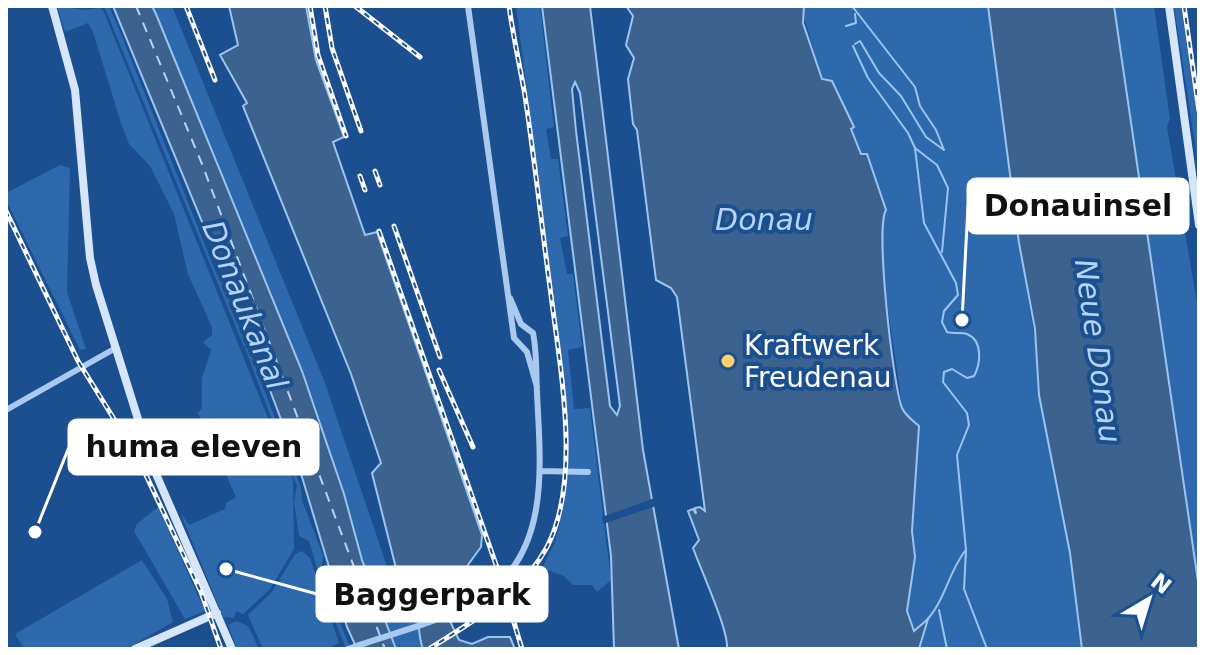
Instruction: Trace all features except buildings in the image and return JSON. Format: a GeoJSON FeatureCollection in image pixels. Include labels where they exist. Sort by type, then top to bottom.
{"type":"FeatureCollection","features":[{"type":"Feature","properties":{"kind":"street"},"geometry":{"type":"LineString","coordinates":[[52,6],[75,90],[90,258],[114,349],[153,467],[232,649]]}},
{"type":"Feature","properties":{"kind":"street"},"geometry":{"type":"LineString","coordinates":[[468,6],[516,343],[524,348],[537,387]]}},
{"type":"Feature","properties":{"kind":"street"},"geometry":{"type":"LineString","coordinates":[[1169,6],[1199,225]]}},
{"type":"Feature","properties":{"kind":"street"},"geometry":{"type":"LineString","coordinates":[[348,649],[473,602],[504,579],[522,554],[533,523],[541,471],[533,333],[521,324],[510,298]]}},
{"type":"Feature","properties":{"kind":"street"},"geometry":{"type":"LineString","coordinates":[[515,333],[526,328]]}},
{"type":"Feature","properties":{"kind":"street"},"geometry":{"type":"LineString","coordinates":[[524,348],[533,343]]}},
{"type":"Feature","properties":{"kind":"street"},"geometry":{"type":"LineString","coordinates":[[6,410],[114,349]]}},
{"type":"Feature","properties":{"kind":"street"},"geometry":{"type":"LineString","coordinates":[[541,471],[588,472]]}},
{"type":"Feature","properties":{"kind":"street"},"geometry":{"type":"LineString","coordinates":[[135,649],[217,613]]}},
{"type":"Feature","properties":{"kind":"shaded area"},"geometry":{"type":"Polygon","coordinates":[[[57,6],[85,10],[100,8],[104,12],[293,480],[294,549],[270,589],[243,614],[236,611],[234,618],[223,617],[180,512],[189,525],[225,509],[226,503],[236,497],[198,413],[202,408],[202,378],[211,350],[203,342],[212,335],[212,327],[188,274],[174,214],[150,166],[129,144],[93,32],[88,23],[65,32],[57,6]]]}},
{"type":"Feature","properties":{"kind":"shaded area"},"geometry":{"type":"Polygon","coordinates":[[[104,6],[109,6],[119,29],[217,275],[222,273],[235,304],[230,307],[239,326],[245,326],[250,345],[244,347],[104,6]]]}},
{"type":"Feature","properties":{"kind":"shaded area"},"geometry":{"type":"Polygon","coordinates":[[[152,6],[172,6],[325,383],[401,608],[407,623],[417,620],[423,649],[396,649],[362,560],[344,494],[302,371],[152,6]]]}},
{"type":"Feature","properties":{"kind":"shaded area"},"geometry":{"type":"Polygon","coordinates":[[[516,6],[540,6],[554,127],[546,129],[551,159],[558,159],[568,236],[560,238],[567,274],[573,274],[582,347],[568,350],[574,409],[590,408],[611,580],[597,592],[592,585],[573,585],[564,576],[542,568],[555,542],[564,507],[568,451],[555,306],[516,6]]]}},
{"type":"Feature","properties":{"kind":"shaded area"},"geometry":{"type":"Polygon","coordinates":[[[801,6],[988,6],[1019,243],[1070,553],[1082,649],[919,649],[927,621],[914,631],[907,611],[915,557],[903,412],[883,274],[881,219],[850,129],[854,127],[832,81],[822,80],[801,6]]]}},
{"type":"Feature","properties":{"kind":"shaded area"},"geometry":{"type":"Polygon","coordinates":[[[1114,6],[1154,6],[1170,119],[1167,127],[1199,315],[1199,588],[1114,6]]]}},
{"type":"Feature","properties":{"kind":"shaded area"},"geometry":{"type":"Polygon","coordinates":[[[1174,6],[1181,6],[1199,129],[1199,171],[1174,6]]]}},
{"type":"Feature","properties":{"kind":"shaded area"},"geometry":{"type":"Polygon","coordinates":[[[60,165],[70,168],[67,292],[86,349],[80,350],[6,200],[6,193],[60,165]]]}},
{"type":"Feature","properties":{"kind":"shaded area"},"geometry":{"type":"Polygon","coordinates":[[[248,347],[301,487],[302,500],[323,555],[322,566],[335,597],[335,611],[351,649],[346,649],[326,598],[309,541],[299,536],[294,501],[297,486],[245,348],[248,347]]]}},
{"type":"Feature","properties":{"kind":"shaded area"},"geometry":{"type":"Polygon","coordinates":[[[158,507],[205,611],[185,619],[134,531],[137,524],[158,507]]]}},
{"type":"Feature","properties":{"kind":"shaded area"},"geometry":{"type":"Polygon","coordinates":[[[302,551],[310,558],[339,643],[327,649],[263,649],[248,615],[272,592],[295,554],[302,551]]]}},
{"type":"Feature","properties":{"kind":"shaded area"},"geometry":{"type":"Polygon","coordinates":[[[142,560],[167,599],[173,622],[126,649],[24,649],[15,634],[142,560]]]}},
{"type":"Feature","properties":{"kind":"shaded area"},"geometry":{"type":"Polygon","coordinates":[[[236,621],[248,626],[259,649],[237,649],[228,625],[236,621]]]}},
{"type":"Feature","properties":{"kind":"water","name":"Donaukanal"},"geometry":{"type":"Polygon","coordinates":[[[113,6],[152,6],[156,14],[302,371],[344,494],[362,560],[396,649],[357,649],[347,627],[299,467],[254,348],[113,6]]]}},
{"type":"Feature","properties":{"kind":"water"},"geometry":{"type":"Polygon","coordinates":[[[229,6],[306,6],[316,60],[344,137],[333,142],[365,235],[377,232],[482,535],[481,547],[459,577],[439,580],[434,575],[434,588],[459,640],[472,644],[488,637],[510,637],[515,649],[423,649],[417,607],[401,588],[372,473],[381,463],[351,374],[243,106],[247,103],[220,55],[238,45],[229,6]]]}},
{"type":"Feature","properties":{"kind":"water"},"geometry":{"type":"Polygon","coordinates":[[[542,6],[590,6],[643,450],[679,649],[614,649],[611,556],[542,6]],[[575,82],[572,89],[576,131],[610,406],[617,415],[620,406],[580,93],[575,82]]]}},
{"type":"Feature","properties":{"kind":"water","name":"Donau"},"geometry":{"type":"Polygon","coordinates":[[[626,6],[804,6],[803,23],[822,79],[832,81],[854,127],[851,129],[861,154],[867,154],[886,210],[883,223],[884,274],[894,370],[902,408],[919,426],[912,531],[915,557],[907,611],[914,631],[928,619],[919,649],[727,649],[719,615],[693,548],[699,540],[688,511],[693,509],[696,514],[695,508],[700,507],[705,511],[677,297],[671,288],[656,280],[628,79],[634,58],[626,45],[633,16],[626,6]]]}},
{"type":"Feature","properties":{"kind":"water","name":"Neue Donau"},"geometry":{"type":"Polygon","coordinates":[[[988,6],[1114,6],[1199,588],[1199,649],[1082,649],[1070,553],[1039,395],[1035,329],[1019,243],[988,6]]]}},
{"type":"Feature","properties":{"kind":"pier"},"geometry":{"type":"Polygon","coordinates":[[[655,498],[656,506],[603,524],[602,517],[655,498]]]}},
{"type":"Feature","properties":{"kind":"waterway"},"geometry":{"type":"LineString","coordinates":[[852,6],[915,87],[920,106],[936,130],[944,150],[926,137],[901,96],[879,73],[860,41],[855,44]]}},
{"type":"Feature","properties":{"kind":"waterway"},"geometry":{"type":"LineString","coordinates":[[846,26],[856,23],[855,14]]}},
{"type":"Feature","properties":{"kind":"waterway"},"geometry":{"type":"LineString","coordinates":[[853,46],[868,78],[908,133],[915,148],[937,165],[948,188],[942,252]]}},
{"type":"Feature","properties":{"kind":"waterway"},"geometry":{"type":"LineString","coordinates":[[915,148],[924,223],[956,283],[958,295],[944,311],[942,322],[947,332],[967,334],[978,347],[979,360],[974,376],[967,378],[952,369],[944,372],[943,382],[967,413],[969,425],[957,455],[966,550],[964,589],[987,649]]}},
{"type":"Feature","properties":{"kind":"waterway"},"geometry":{"type":"LineString","coordinates":[[926,621],[938,605],[965,551]]}},
{"type":"Feature","properties":{"kind":"waterway"},"geometry":{"type":"LineString","coordinates":[[939,610],[947,649]]}},
{"type":"Feature","properties":{"kind":"ferry route"},"geometry":{"type":"LineString","coordinates":[[136,6],[202,164],[385,649]]}},
{"type":"Feature","properties":{"kind":"railway"},"geometry":{"type":"LineString","coordinates":[[186,6],[215,80]]}},
{"type":"Feature","properties":{"kind":"railway"},"geometry":{"type":"LineString","coordinates":[[310,6],[318,55],[346,136]]}},
{"type":"Feature","properties":{"kind":"railway"},"geometry":{"type":"LineString","coordinates":[[325,6],[332,48],[361,131]]}},
{"type":"Feature","properties":{"kind":"railway"},"geometry":{"type":"LineString","coordinates":[[355,6],[420,57]]}},
{"type":"Feature","properties":{"kind":"railway"},"geometry":{"type":"LineString","coordinates":[[429,649],[495,606],[524,579],[547,547],[558,520],[564,490],[566,423],[563,389],[529,121],[509,6]]}},
{"type":"Feature","properties":{"kind":"railway"},"geometry":{"type":"LineString","coordinates":[[1184,6],[1199,111]]}},
{"type":"Feature","properties":{"kind":"railway"},"geometry":{"type":"LineString","coordinates":[[375,171],[380,185]]}},
{"type":"Feature","properties":{"kind":"railway"},"geometry":{"type":"LineString","coordinates":[[360,176],[365,190]]}},
{"type":"Feature","properties":{"kind":"railway"},"geometry":{"type":"LineString","coordinates":[[6,211],[78,361],[137,456],[201,592],[221,649]]}},
{"type":"Feature","properties":{"kind":"railway"},"geometry":{"type":"LineString","coordinates":[[394,226],[440,357]]}},
{"type":"Feature","properties":{"kind":"railway"},"geometry":{"type":"LineString","coordinates":[[379,231],[500,576]]}},
{"type":"Feature","properties":{"kind":"railway"},"geometry":{"type":"LineString","coordinates":[[439,370],[473,447]]}},
{"type":"Feature","properties":{"kind":"railway"},"geometry":{"type":"LineString","coordinates":[[509,606],[522,649]]}},
{"type":"Feature","properties":{"kind":"place","name":"Donauinsel"},"geometry":{"type":"Point","coordinates":[962,320]}},
{"type":"Feature","properties":{"kind":"place","name":"Kraftwerk Freudenau"},"geometry":{"type":"Point","coordinates":[728,361]}},
{"type":"Feature","properties":{"kind":"place","name":"huma eleven"},"geometry":{"type":"Point","coordinates":[35,532]}},
{"type":"Feature","properties":{"kind":"place","name":"Baggerpark"},"geometry":{"type":"Point","coordinates":[226,569]}}]}
